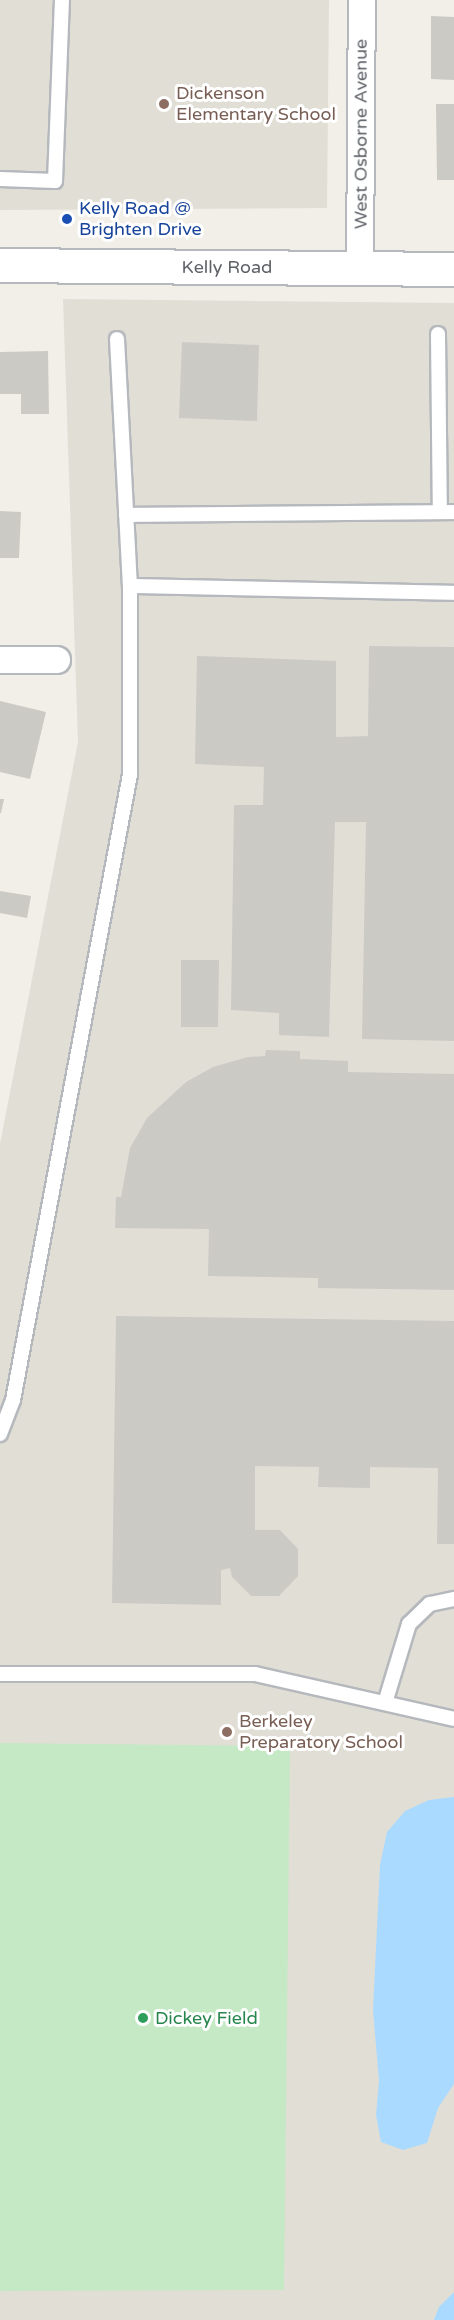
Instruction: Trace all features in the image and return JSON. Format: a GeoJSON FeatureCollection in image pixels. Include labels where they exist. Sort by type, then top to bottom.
{"type":"FeatureCollection","features":[{"type":"Feature","properties":{"kind":"street","name":"West Osborne Avenue"},"geometry":{"type":"LineString","coordinates":[[360,268],[362,0]]}},
{"type":"Feature","properties":{"kind":"street","name":"Kelly Road"},"geometry":{"type":"LineString","coordinates":[[0,265],[454,269]]}},
{"type":"Feature","properties":{"kind":"street"},"geometry":{"type":"LineString","coordinates":[[0,660],[57,660]]}},
{"type":"Feature","properties":{"kind":"lane"},"geometry":{"type":"LineString","coordinates":[[0,179],[55,181],[62,0]]}},
{"type":"Feature","properties":{"kind":"lane"},"geometry":{"type":"LineString","coordinates":[[126,515],[447,512],[438,334]]}},
{"type":"Feature","properties":{"kind":"lane"},"geometry":{"type":"LineString","coordinates":[[0,1434],[13,1400],[130,774],[130,586],[117,339]]}},
{"type":"Feature","properties":{"kind":"lane"},"geometry":{"type":"LineString","coordinates":[[130,586],[454,593]]}},
{"type":"Feature","properties":{"kind":"lane"},"geometry":{"type":"LineString","coordinates":[[385,1703],[409,1624],[430,1604],[454,1599]]}},
{"type":"Feature","properties":{"kind":"lane"},"geometry":{"type":"LineString","coordinates":[[0,1674],[255,1674],[454,1719]]}},
{"type":"Feature","properties":{"kind":"shaded area","name":"Dickenson Elementary School"},"geometry":{"type":"Polygon","coordinates":[[[0,0],[329,0],[327,208],[0,210],[0,0]]]}},
{"type":"Feature","properties":{"kind":"shaded area","name":"Berkeley Preparatory School"},"geometry":{"type":"Polygon","coordinates":[[[63,299],[454,303],[454,2320],[0,2320],[0,1144],[78,742],[63,299]]]}},
{"type":"Feature","properties":{"kind":"green space","name":"Dickey Field"},"geometry":{"type":"Polygon","coordinates":[[[0,1743],[290,1746],[284,2290],[0,2291],[0,1743]]]}},
{"type":"Feature","properties":{"kind":"water"},"geometry":{"type":"Polygon","coordinates":[[[454,1797],[454,2084],[438,2108],[427,2143],[403,2150],[381,2142],[376,2115],[379,2081],[373,2010],[380,1865],[387,1832],[405,1811],[429,1800],[454,1797]]]}},
{"type":"Feature","properties":{"kind":"water"},"geometry":{"type":"Polygon","coordinates":[[[454,2292],[454,2320],[434,2320],[439,2307],[454,2292]]]}},
{"type":"Feature","properties":{"kind":"building"},"geometry":{"type":"Polygon","coordinates":[[[431,16],[454,17],[454,80],[431,79],[431,16]]]}},
{"type":"Feature","properties":{"kind":"building"},"geometry":{"type":"Polygon","coordinates":[[[436,104],[454,104],[454,180],[437,180],[436,104]]]}},
{"type":"Feature","properties":{"kind":"building"},"geometry":{"type":"Polygon","coordinates":[[[182,342],[259,345],[257,421],[179,418],[182,342]]]}},
{"type":"Feature","properties":{"kind":"building"},"geometry":{"type":"Polygon","coordinates":[[[48,351],[49,414],[21,414],[21,394],[0,394],[0,352],[48,351]]]}},
{"type":"Feature","properties":{"kind":"building"},"geometry":{"type":"Polygon","coordinates":[[[0,511],[21,512],[19,558],[0,558],[0,511]]]}},
{"type":"Feature","properties":{"kind":"building"},"geometry":{"type":"Polygon","coordinates":[[[369,646],[454,647],[454,1041],[362,1039],[366,822],[335,822],[329,1037],[279,1035],[279,1013],[231,1010],[234,805],[263,805],[264,767],[195,764],[197,656],[336,661],[336,737],[368,736],[369,646]]]}},
{"type":"Feature","properties":{"kind":"building"},"geometry":{"type":"Polygon","coordinates":[[[0,701],[46,712],[30,779],[0,772],[0,701]]]}},
{"type":"Feature","properties":{"kind":"building"},"geometry":{"type":"Polygon","coordinates":[[[0,799],[4,799],[1,813],[0,813],[0,799]]]}},
{"type":"Feature","properties":{"kind":"building"},"geometry":{"type":"Polygon","coordinates":[[[0,891],[31,896],[27,918],[0,913],[0,891]]]}},
{"type":"Feature","properties":{"kind":"building"},"geometry":{"type":"Polygon","coordinates":[[[181,960],[219,960],[218,1027],[181,1027],[181,960]]]}},
{"type":"Feature","properties":{"kind":"building"},"geometry":{"type":"Polygon","coordinates":[[[266,1050],[300,1051],[300,1059],[348,1061],[348,1072],[454,1074],[454,1290],[318,1288],[318,1278],[208,1276],[209,1229],[115,1228],[116,1197],[121,1197],[130,1148],[147,1118],[186,1082],[213,1067],[248,1057],[265,1056],[266,1050]]]}},
{"type":"Feature","properties":{"kind":"building"},"geometry":{"type":"Polygon","coordinates":[[[116,1316],[454,1321],[454,1544],[437,1544],[438,1468],[370,1467],[370,1488],[318,1487],[319,1467],[255,1466],[255,1530],[280,1530],[298,1549],[298,1576],[279,1596],[251,1596],[232,1577],[230,1568],[221,1570],[221,1605],[112,1603],[116,1316]]]}},
{"type":"Feature","properties":{"kind":"place","name":"Dickenson Elementary School"},"geometry":{"type":"Point","coordinates":[164,104]}},
{"type":"Feature","properties":{"kind":"place","name":"Kelly Road @ Brighten Drive"},"geometry":{"type":"Point","coordinates":[67,219]}},
{"type":"Feature","properties":{"kind":"place","name":"Berkeley Preparatory School"},"geometry":{"type":"Point","coordinates":[227,1732]}},
{"type":"Feature","properties":{"kind":"place","name":"Dickey Field"},"geometry":{"type":"Point","coordinates":[143,2018]}}]}
